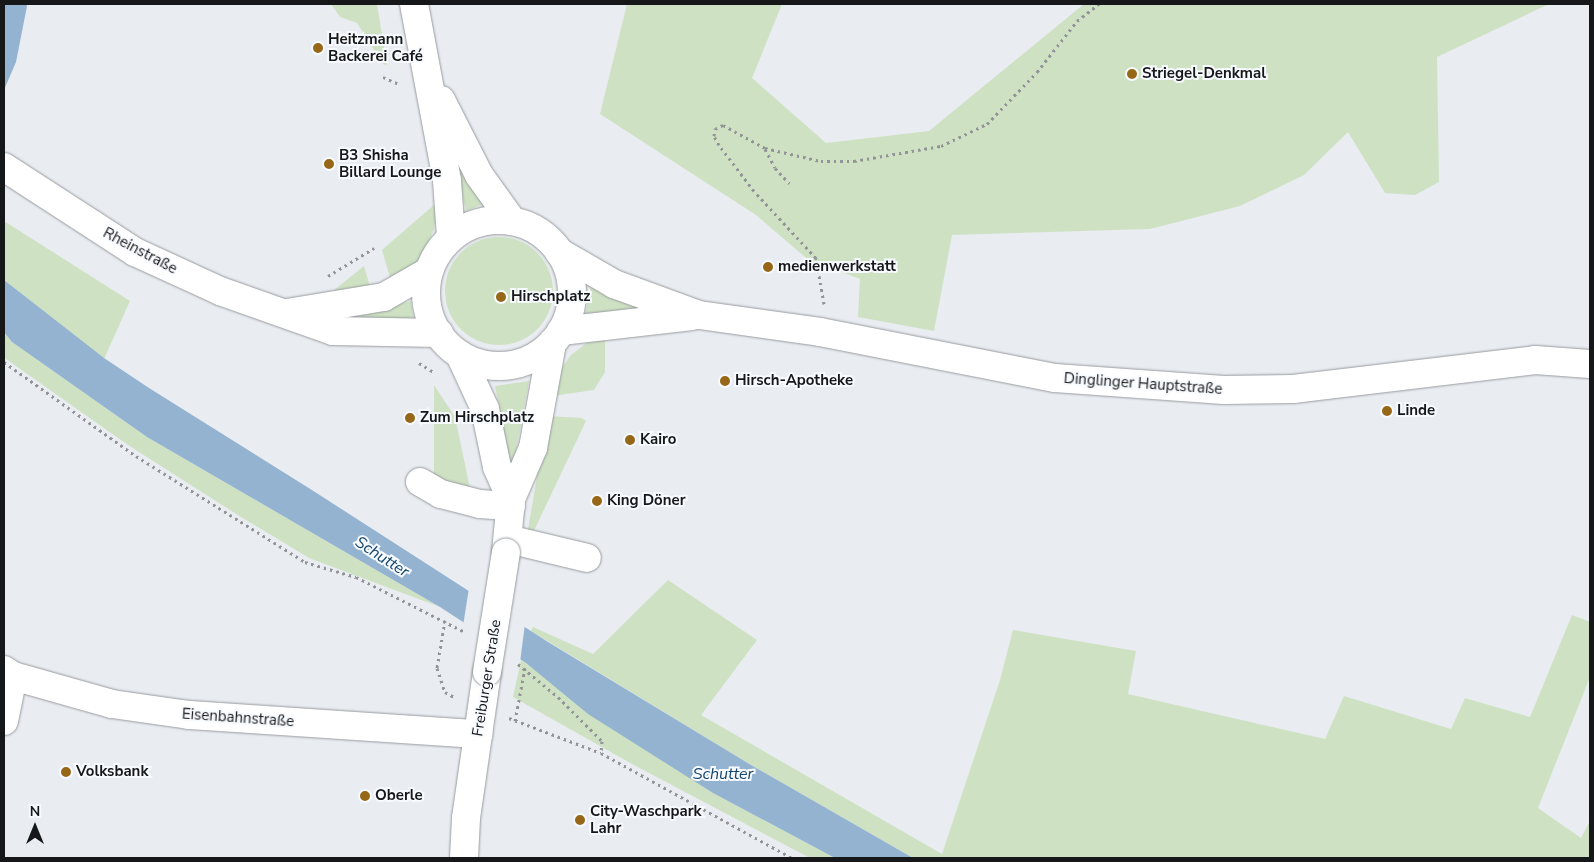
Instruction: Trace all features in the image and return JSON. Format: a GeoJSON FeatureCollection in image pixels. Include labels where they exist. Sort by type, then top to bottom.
{"type":"FeatureCollection","features":[{"type":"Feature","properties":{"kind":"main road"},"geometry":{"type":"LineString","coordinates":[[414,4],[447,181],[451,237]]}},
{"type":"Feature","properties":{"kind":"main road"},"geometry":{"type":"LineString","coordinates":[[427,72],[479,175],[512,222]]}},
{"type":"Feature","properties":{"kind":"main road","name":"Rheinstraße"},"geometry":{"type":"LineString","coordinates":[[8,170],[134,252],[220,291],[287,313],[333,331],[439,333]]}},
{"type":"Feature","properties":{"kind":"main road"},"geometry":{"type":"LineString","coordinates":[[484,222],[512,222],[539,232],[560,252],[569,271],[572,292],[569,312],[556,337],[532,358],[508,365],[483,364],[460,355],[449,346],[429,316],[427,301],[429,271],[438,252],[451,237],[470,226],[484,222]]}},
{"type":"Feature","properties":{"kind":"main road","name":"Dinglinger Hauptstraße"},"geometry":{"type":"LineString","coordinates":[[560,252],[614,284],[699,315],[820,332],[1055,378],[1224,390],[1293,389],[1535,360],[1590,364]]}},
{"type":"Feature","properties":{"kind":"main road","name":"Rheinstraße"},"geometry":{"type":"LineString","coordinates":[[287,313],[384,297],[429,271]]}},
{"type":"Feature","properties":{"kind":"main road","name":"Dinglinger Hauptstraße"},"geometry":{"type":"LineString","coordinates":[[556,337],[699,315]]}},
{"type":"Feature","properties":{"kind":"main road","name":"Freiburger Straße"},"geometry":{"type":"LineString","coordinates":[[464,858],[466,818],[507,546],[511,502],[532,448],[556,337]]}},
{"type":"Feature","properties":{"kind":"main road","name":"Freiburger Straße"},"geometry":{"type":"LineString","coordinates":[[460,355],[483,402],[497,468],[511,502]]}},
{"type":"Feature","properties":{"kind":"main road"},"geometry":{"type":"LineString","coordinates":[[420,482],[441,494],[472,502],[511,502]]}},
{"type":"Feature","properties":{"kind":"main road"},"geometry":{"type":"LineString","coordinates":[[507,546],[587,558]]}},
{"type":"Feature","properties":{"kind":"main road"},"geometry":{"type":"LineString","coordinates":[[4,721],[8,673]]}},
{"type":"Feature","properties":{"kind":"main road","name":"Eisenbahnstraße"},"geometry":{"type":"LineString","coordinates":[[8,673],[112,704],[189,716],[478,734]]}},
{"type":"Feature","properties":{"kind":"path"},"geometry":{"type":"LineString","coordinates":[[825,312],[816,258],[754,191],[719,145],[714,136],[715,129],[723,125],[734,134],[764,148],[821,161],[854,161],[941,146],[987,124],[1037,72],[1077,21],[1099,4]]}},
{"type":"Feature","properties":{"kind":"path"},"geometry":{"type":"LineString","coordinates":[[383,76],[399,84]]}},
{"type":"Feature","properties":{"kind":"path"},"geometry":{"type":"LineString","coordinates":[[764,148],[775,168],[788,182]]}},
{"type":"Feature","properties":{"kind":"path"},"geometry":{"type":"LineString","coordinates":[[4,362],[136,456],[305,562],[356,577],[445,620],[469,634]]}},
{"type":"Feature","properties":{"kind":"path"},"geometry":{"type":"LineString","coordinates":[[415,362],[442,378]]}},
{"type":"Feature","properties":{"kind":"path"},"geometry":{"type":"LineString","coordinates":[[445,620],[437,668],[445,692],[457,698]]}},
{"type":"Feature","properties":{"kind":"path"},"geometry":{"type":"LineString","coordinates":[[517,663],[525,668],[602,741],[601,753]]}},
{"type":"Feature","properties":{"kind":"path"},"geometry":{"type":"LineString","coordinates":[[525,668],[515,721],[601,753],[792,858]]}},
{"type":"Feature","properties":{"kind":"green space"},"geometry":{"type":"Polygon","coordinates":[[[331,4],[377,4],[387,65],[383,64],[357,23],[340,17],[331,4]]]}},
{"type":"Feature","properties":{"kind":"green space"},"geometry":{"type":"Polygon","coordinates":[[[627,4],[782,4],[752,78],[826,143],[929,131],[1084,4],[1549,4],[1437,57],[1439,182],[1415,195],[1385,193],[1348,132],[1304,175],[1240,206],[1150,229],[952,235],[934,331],[858,317],[860,279],[821,264],[812,263],[756,215],[600,114],[627,4]]]}},
{"type":"Feature","properties":{"kind":"green space"},"geometry":{"type":"Polygon","coordinates":[[[452,149],[486,203],[466,211],[452,149]]]}},
{"type":"Feature","properties":{"kind":"green space"},"geometry":{"type":"Polygon","coordinates":[[[435,204],[436,217],[434,229],[425,250],[412,268],[391,281],[382,250],[435,204]]]}},
{"type":"Feature","properties":{"kind":"green space"},"geometry":{"type":"Polygon","coordinates":[[[4,221],[130,301],[104,359],[4,280],[4,221]]]}},
{"type":"Feature","properties":{"kind":"green space"},"geometry":{"type":"Polygon","coordinates":[[[499,237],[520,241],[537,253],[549,270],[553,291],[549,312],[537,329],[520,341],[499,345],[478,341],[461,329],[449,312],[445,291],[449,270],[461,253],[478,241],[499,237]]]}},
{"type":"Feature","properties":{"kind":"green space"},"geometry":{"type":"Polygon","coordinates":[[[364,266],[371,290],[323,299],[364,266]]]}},
{"type":"Feature","properties":{"kind":"green space"},"geometry":{"type":"Polygon","coordinates":[[[590,287],[644,304],[643,309],[585,317],[590,287]]]}},
{"type":"Feature","properties":{"kind":"green space"},"geometry":{"type":"Polygon","coordinates":[[[411,301],[414,324],[358,324],[359,317],[411,301]]]}},
{"type":"Feature","properties":{"kind":"green space"},"geometry":{"type":"Polygon","coordinates":[[[4,332],[12,342],[147,437],[440,607],[309,558],[241,517],[128,445],[6,359],[4,357],[4,332]]]}},
{"type":"Feature","properties":{"kind":"green space"},"geometry":{"type":"Polygon","coordinates":[[[605,338],[605,372],[594,390],[552,396],[558,373],[571,355],[588,342],[605,338]]]}},
{"type":"Feature","properties":{"kind":"green space"},"geometry":{"type":"Polygon","coordinates":[[[529,381],[512,472],[495,386],[529,381]]]}},
{"type":"Feature","properties":{"kind":"green space"},"geometry":{"type":"Polygon","coordinates":[[[434,385],[455,417],[470,488],[436,481],[434,473],[434,385]]]}},
{"type":"Feature","properties":{"kind":"green space"},"geometry":{"type":"Polygon","coordinates":[[[547,416],[582,418],[586,421],[531,537],[527,536],[547,416]]]}},
{"type":"Feature","properties":{"kind":"green space"},"geometry":{"type":"Polygon","coordinates":[[[668,580],[757,640],[701,715],[942,854],[1000,680],[1013,630],[1136,651],[1128,694],[1325,739],[1344,696],[1451,729],[1465,698],[1530,717],[1572,615],[1590,622],[1590,677],[1538,808],[1581,838],[1590,821],[1590,858],[913,858],[751,765],[531,631],[533,627],[593,654],[668,580]]]}},
{"type":"Feature","properties":{"kind":"green space"},"geometry":{"type":"Polygon","coordinates":[[[521,660],[713,793],[835,858],[810,858],[632,764],[513,697],[521,660]]]}},
{"type":"Feature","properties":{"kind":"water"},"geometry":{"type":"Polygon","coordinates":[[[4,4],[26,4],[27,6],[16,62],[4,90],[4,4]]]}},
{"type":"Feature","properties":{"kind":"water","name":"Schutter"},"geometry":{"type":"Polygon","coordinates":[[[4,280],[104,358],[149,388],[548,642],[751,765],[913,858],[835,858],[713,793],[588,714],[526,663],[440,607],[147,437],[12,342],[4,332],[4,280]]]}},
{"type":"Feature","properties":{"kind":"pier"},"geometry":{"type":"Polygon","coordinates":[[[469,588],[525,624],[520,662],[463,626],[469,588]]]}},
{"type":"Feature","properties":{"kind":"place","name":"Heitzmann Backerei Café"},"geometry":{"type":"Point","coordinates":[318,48]}},
{"type":"Feature","properties":{"kind":"place","name":"Striegel-Denkmal"},"geometry":{"type":"Point","coordinates":[1132,74]}},
{"type":"Feature","properties":{"kind":"place","name":"B3 Shisha Billard Lounge"},"geometry":{"type":"Point","coordinates":[329,164]}},
{"type":"Feature","properties":{"kind":"place","name":"medienwerkstatt"},"geometry":{"type":"Point","coordinates":[768,267]}},
{"type":"Feature","properties":{"kind":"place","name":"Hirschplatz"},"geometry":{"type":"Point","coordinates":[501,297]}},
{"type":"Feature","properties":{"kind":"place","name":"Hirsch-Apotheke"},"geometry":{"type":"Point","coordinates":[725,381]}},
{"type":"Feature","properties":{"kind":"place","name":"Linde"},"geometry":{"type":"Point","coordinates":[1387,411]}},
{"type":"Feature","properties":{"kind":"place","name":"Zum Hirschplatz"},"geometry":{"type":"Point","coordinates":[410,418]}},
{"type":"Feature","properties":{"kind":"place","name":"Kairo"},"geometry":{"type":"Point","coordinates":[630,440]}},
{"type":"Feature","properties":{"kind":"place","name":"King Döner"},"geometry":{"type":"Point","coordinates":[597,501]}},
{"type":"Feature","properties":{"kind":"place","name":"Volksbank"},"geometry":{"type":"Point","coordinates":[66,772]}},
{"type":"Feature","properties":{"kind":"place","name":"Oberle"},"geometry":{"type":"Point","coordinates":[365,796]}},
{"type":"Feature","properties":{"kind":"place","name":"City-Waschpark Lahr"},"geometry":{"type":"Point","coordinates":[580,820]}}]}
